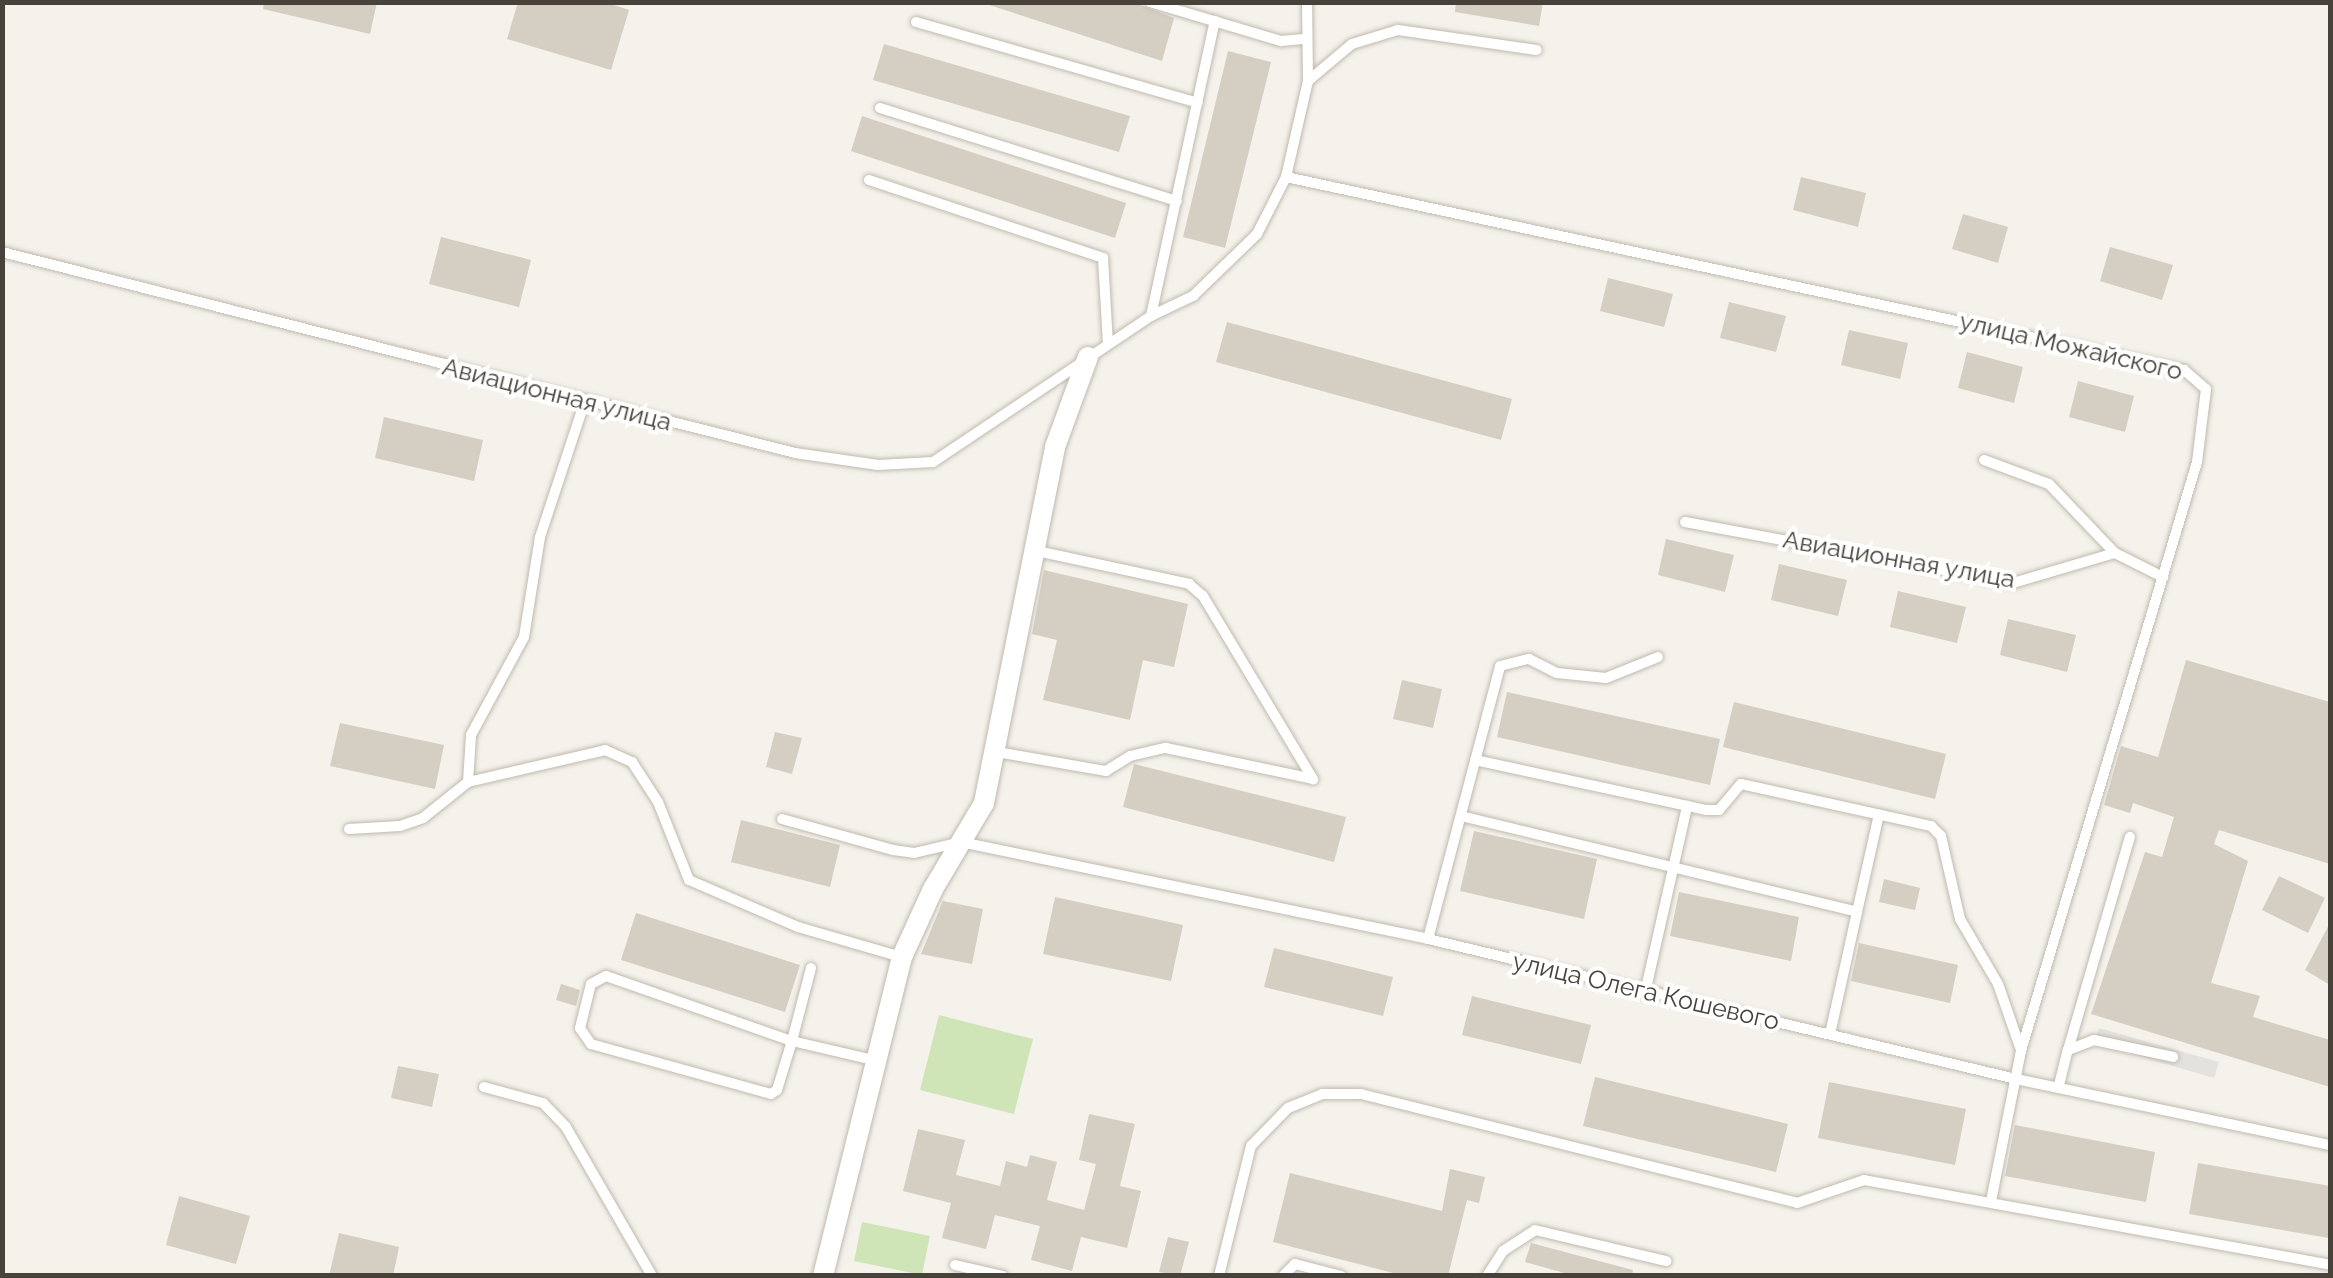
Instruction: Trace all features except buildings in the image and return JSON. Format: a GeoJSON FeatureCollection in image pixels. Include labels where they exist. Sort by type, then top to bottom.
{"type":"FeatureCollection","features":[{"type":"Feature","properties":{"kind":"street"},"geometry":{"type":"LineString","coordinates":[[823,1276],[873,1060],[902,957],[984,803],[1068,400],[1088,357]]}},
{"type":"Feature","properties":{"kind":"lane"},"geometry":{"type":"LineString","coordinates":[[1150,2],[1281,41],[1303,39]]}},
{"type":"Feature","properties":{"kind":"lane","name":"Авиационная улица"},"geometry":{"type":"LineString","coordinates":[[2,252],[795,454],[878,465],[933,462],[1152,316],[1194,296],[1225,270],[1257,234],[1286,177],[1308,81],[1303,39],[1307,2]]}},
{"type":"Feature","properties":{"kind":"lane"},"geometry":{"type":"LineString","coordinates":[[916,22],[1198,103]]}},
{"type":"Feature","properties":{"kind":"lane"},"geometry":{"type":"LineString","coordinates":[[1152,316],[1216,22]]}},
{"type":"Feature","properties":{"kind":"lane"},"geometry":{"type":"LineString","coordinates":[[1308,81],[1352,44],[1398,30],[1537,50]]}},
{"type":"Feature","properties":{"kind":"lane"},"geometry":{"type":"LineString","coordinates":[[880,108],[1176,201]]}},
{"type":"Feature","properties":{"kind":"lane","name":"улица Можайского"},"geometry":{"type":"LineString","coordinates":[[1286,177],[2184,370],[2206,390],[2207,407],[2164,577],[2112,729],[2021,1051],[1991,1201]]}},
{"type":"Feature","properties":{"kind":"lane"},"geometry":{"type":"LineString","coordinates":[[869,180],[1103,258],[1108,344]]}},
{"type":"Feature","properties":{"kind":"lane"},"geometry":{"type":"LineString","coordinates":[[468,782],[471,735],[524,637],[540,536],[585,402]]}},
{"type":"Feature","properties":{"kind":"lane"},"geometry":{"type":"LineString","coordinates":[[1984,460],[2048,484],[2115,552],[2164,577]]}},
{"type":"Feature","properties":{"kind":"lane","name":"Авиационная улица"},"geometry":{"type":"LineString","coordinates":[[1685,522],[2013,583],[2115,552]]}},
{"type":"Feature","properties":{"kind":"lane"},"geometry":{"type":"LineString","coordinates":[[997,752],[1106,771],[1166,748],[1313,780],[1203,596],[1189,584],[1037,551]]}},
{"type":"Feature","properties":{"kind":"lane"},"geometry":{"type":"LineString","coordinates":[[1428,939],[1500,666],[1529,660],[1557,673],[1606,678],[1658,657]]}},
{"type":"Feature","properties":{"kind":"lane"},"geometry":{"type":"LineString","coordinates":[[349,830],[378,831],[423,818],[468,782],[605,750],[620,754],[658,802],[690,880],[798,927],[902,957]]}},
{"type":"Feature","properties":{"kind":"lane"},"geometry":{"type":"LineString","coordinates":[[1475,760],[1687,806],[1719,810],[1741,784],[1931,826],[1941,836],[1960,919],[1998,984],[2021,1051]]}},
{"type":"Feature","properties":{"kind":"lane"},"geometry":{"type":"LineString","coordinates":[[1645,993],[1687,806]]}},
{"type":"Feature","properties":{"kind":"lane"},"geometry":{"type":"LineString","coordinates":[[1830,1034],[1879,814]]}},
{"type":"Feature","properties":{"kind":"lane"},"geometry":{"type":"LineString","coordinates":[[1462,816],[1857,912]]}},
{"type":"Feature","properties":{"kind":"lane"},"geometry":{"type":"LineString","coordinates":[[782,818],[914,853],[961,842]]}},
{"type":"Feature","properties":{"kind":"lane"},"geometry":{"type":"LineString","coordinates":[[2059,1085],[2130,837]]}},
{"type":"Feature","properties":{"kind":"lane","name":"улица Олега Кошевого"},"geometry":{"type":"LineString","coordinates":[[961,842],[1428,939],[2016,1079],[2330,1145]]}},
{"type":"Feature","properties":{"kind":"lane"},"geometry":{"type":"LineString","coordinates":[[811,968],[792,1042],[777,1090],[762,1096],[591,1044],[580,1028],[591,984],[606,976],[792,1042],[873,1060]]}},
{"type":"Feature","properties":{"kind":"lane"},"geometry":{"type":"LineString","coordinates":[[2068,1050],[2107,1040],[2173,1057]]}},
{"type":"Feature","properties":{"kind":"lane"},"geometry":{"type":"LineString","coordinates":[[484,1088],[528,1096],[566,1127],[652,1276]]}},
{"type":"Feature","properties":{"kind":"lane"},"geometry":{"type":"LineString","coordinates":[[1219,1276],[1251,1146],[1288,1108],[1322,1094],[1360,1094],[1797,1203],[1864,1180],[2330,1264]]}},
{"type":"Feature","properties":{"kind":"lane"},"geometry":{"type":"LineString","coordinates":[[1488,1276],[1503,1251],[1534,1230],[1666,1260]]}},
{"type":"Feature","properties":{"kind":"lane"},"geometry":{"type":"LineString","coordinates":[[1283,1276],[1295,1264],[1342,1276]]}},
{"type":"Feature","properties":{"kind":"lane"},"geometry":{"type":"LineString","coordinates":[[955,1265],[1003,1276]]}},
{"type":"Feature","properties":{"kind":"green space"},"geometry":{"type":"Polygon","coordinates":[[[939,1015],[1033,1039],[1014,1114],[920,1090],[939,1015]]]}},
{"type":"Feature","properties":{"kind":"green space"},"geometry":{"type":"Polygon","coordinates":[[[862,1222],[930,1236],[922,1275],[854,1261],[862,1222]]]}},
{"type":"Feature","properties":{"kind":"shaded area"},"geometry":{"type":"Polygon","coordinates":[[[2099,1028],[2219,1062],[2214,1078],[2094,1043],[2099,1028]]]}}]}
